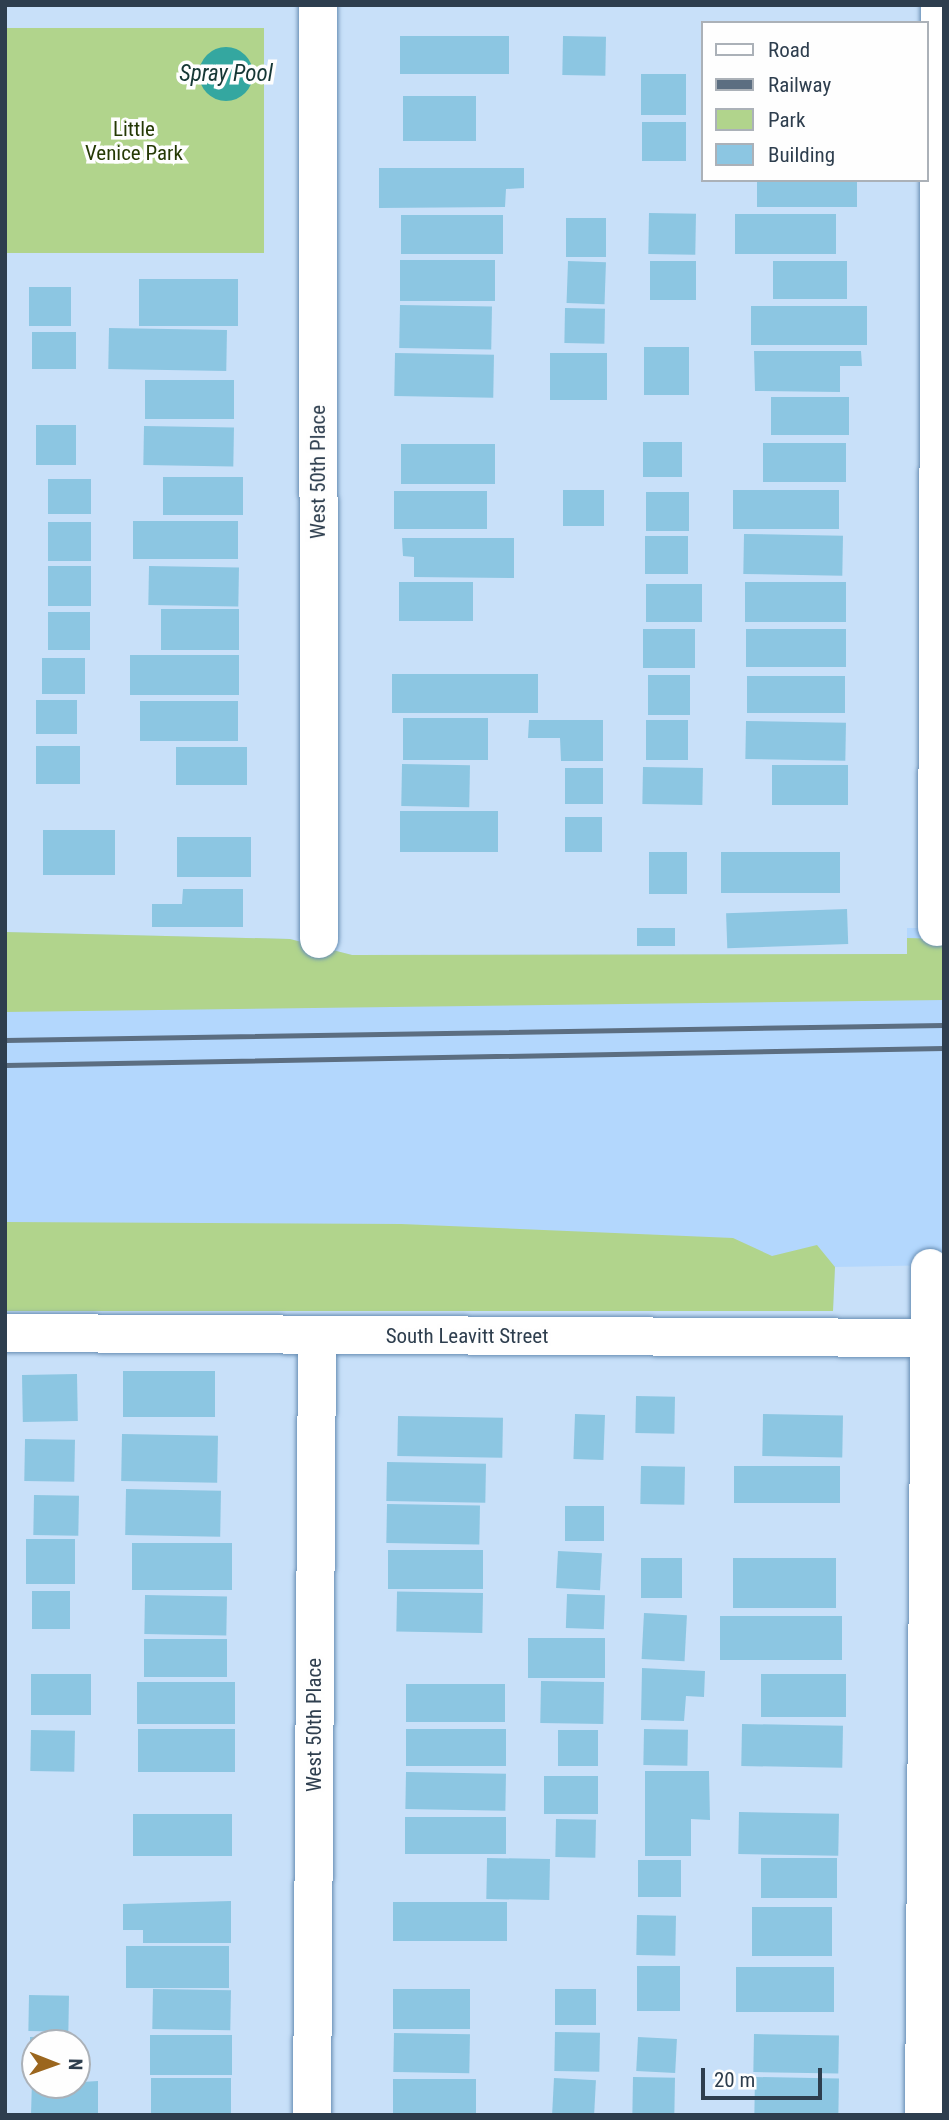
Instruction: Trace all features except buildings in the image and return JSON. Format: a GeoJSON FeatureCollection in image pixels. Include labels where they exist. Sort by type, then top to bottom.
{"type":"FeatureCollection","features":[{"type":"Feature","properties":{"kind":"street","name":"West 50th Place"},"geometry":{"type":"LineString","coordinates":[[318,5],[319,939]]}},
{"type":"Feature","properties":{"kind":"street"},"geometry":{"type":"LineString","coordinates":[[937,927],[940,5]]}},
{"type":"Feature","properties":{"kind":"street"},"geometry":{"type":"LineString","coordinates":[[924,2115],[930,1268]]}},
{"type":"Feature","properties":{"kind":"street","name":"South Leavitt Street"},"geometry":{"type":"LineString","coordinates":[[5,1333],[929,1338]]}},
{"type":"Feature","properties":{"kind":"street","name":"West 50th Place"},"geometry":{"type":"LineString","coordinates":[[312,2115],[317,1335]]}},
{"type":"Feature","properties":{"kind":"shaded area"},"geometry":{"type":"Polygon","coordinates":[[[907,928],[944,928],[944,1265],[835,1267],[833,1311],[5,1311],[5,932],[290,939],[352,955],[907,954],[907,928]]]}},
{"type":"Feature","properties":{"kind":"green space","name":"Little Venice Park"},"geometry":{"type":"Polygon","coordinates":[[[5,28],[264,28],[264,253],[5,253],[5,28]]]}},
{"type":"Feature","properties":{"kind":"green space"},"geometry":{"type":"Polygon","coordinates":[[[5,932],[290,939],[352,955],[907,954],[907,938],[944,939],[944,1000],[5,1012],[5,932]]]}},
{"type":"Feature","properties":{"kind":"green space"},"geometry":{"type":"Polygon","coordinates":[[[5,1222],[401,1224],[733,1238],[772,1256],[817,1245],[835,1267],[833,1311],[5,1311],[5,1222]]]}},
{"type":"Feature","properties":{"kind":"water","name":"Spray Pool"},"geometry":{"type":"Polygon","coordinates":[[[226,47],[245,55],[253,74],[245,93],[226,101],[207,93],[199,74],[207,55],[226,47]]]}},
{"type":"Feature","properties":{"kind":"railway"},"geometry":{"type":"LineString","coordinates":[[5,1040],[944,1025]]}},
{"type":"Feature","properties":{"kind":"railway"},"geometry":{"type":"LineString","coordinates":[[5,1065],[944,1048]]}}]}
